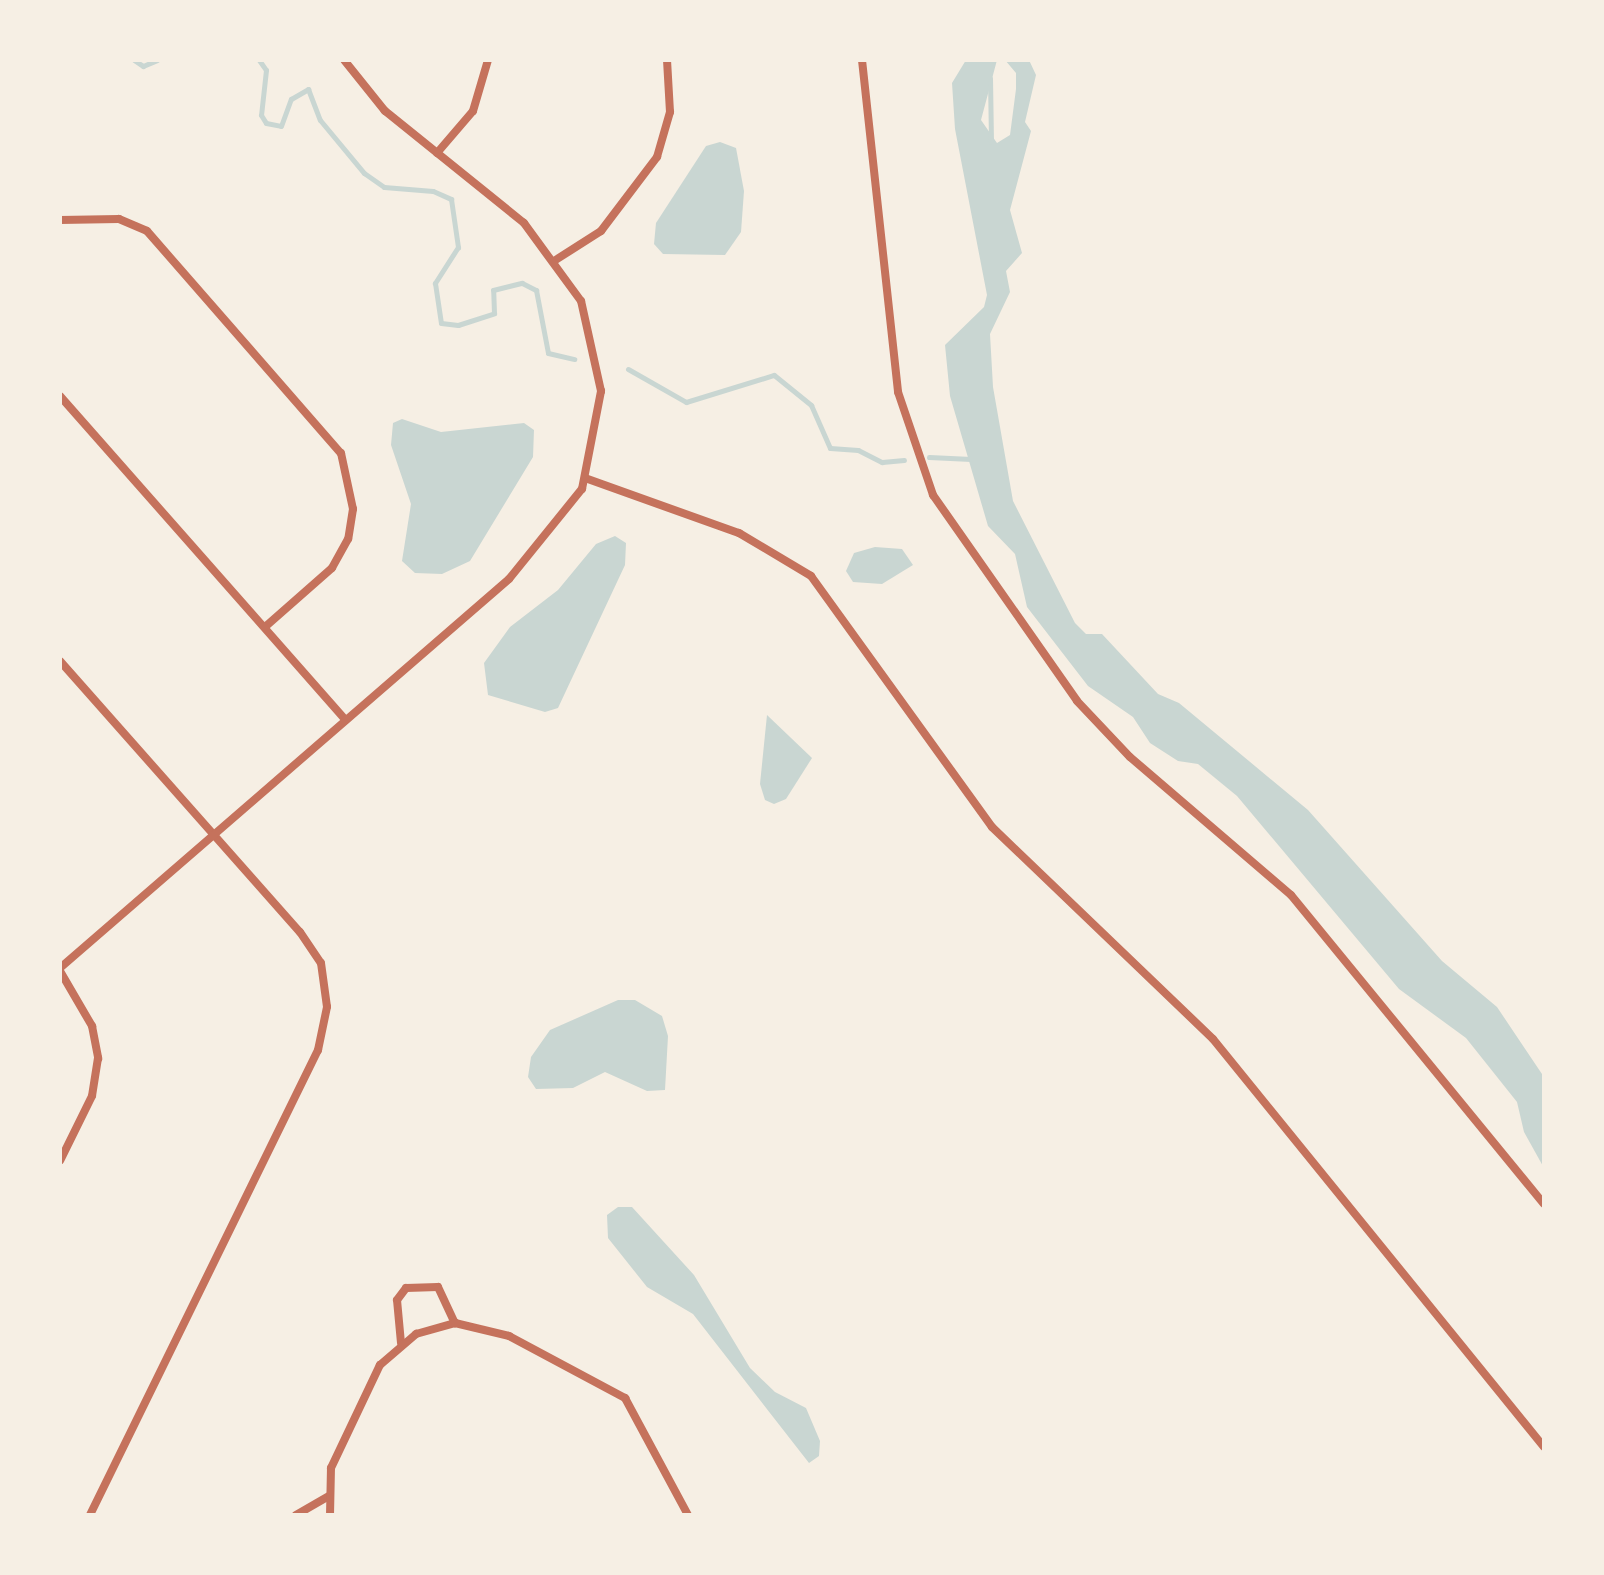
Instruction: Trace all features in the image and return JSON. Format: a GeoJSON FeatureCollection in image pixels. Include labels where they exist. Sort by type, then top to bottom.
{"type":"FeatureCollection","features":[{"type":"Feature","properties":{"kind":"street"},"geometry":{"type":"LineString","coordinates":[[60,1161],[92,1096],[98,1058],[92,1026],[60,970],[539,549],[585,478],[598,418],[599,362],[581,301],[524,223],[385,111],[344,60]]}},
{"type":"Feature","properties":{"kind":"street"},"geometry":{"type":"LineString","coordinates":[[438,153],[473,111],[488,60]]}},
{"type":"Feature","properties":{"kind":"street"},"geometry":{"type":"LineString","coordinates":[[554,260],[601,231],[657,157],[670,112],[667,60]]}},
{"type":"Feature","properties":{"kind":"street"},"geometry":{"type":"LineString","coordinates":[[862,60],[898,392],[933,495],[1076,701],[1130,757],[1291,895],[1544,1204]]}},
{"type":"Feature","properties":{"kind":"street"},"geometry":{"type":"LineString","coordinates":[[60,220],[119,219],[147,232],[340,452],[354,508],[341,555],[265,627]]}},
{"type":"Feature","properties":{"kind":"street"},"geometry":{"type":"LineString","coordinates":[[60,396],[346,720]]}},
{"type":"Feature","properties":{"kind":"street"},"geometry":{"type":"LineString","coordinates":[[585,478],[739,534],[811,576],[992,828],[1213,1038],[1544,1447]]}},
{"type":"Feature","properties":{"kind":"street"},"geometry":{"type":"LineString","coordinates":[[60,661],[321,963],[324,1037],[90,1515]]}},
{"type":"Feature","properties":{"kind":"street"},"geometry":{"type":"LineString","coordinates":[[400,1344],[397,1300],[406,1288],[438,1287],[455,1323]]}},
{"type":"Feature","properties":{"kind":"street"},"geometry":{"type":"LineString","coordinates":[[330,1515],[329,1496],[340,1442],[380,1365],[400,1344],[455,1323],[509,1336],[625,1398],[688,1515]]}},
{"type":"Feature","properties":{"kind":"street"},"geometry":{"type":"LineString","coordinates":[[296,1515],[329,1496]]}},
{"type":"Feature","properties":{"kind":"shaded area"},"geometry":{"type":"Polygon","coordinates":[[[966,60],[997,60],[981,120],[997,143],[1010,135],[1016,89],[1016,73],[1005,60],[1029,60],[1036,75],[1025,122],[1031,131],[1010,210],[1022,253],[1006,271],[1010,292],[990,334],[993,387],[1013,501],[1075,623],[1086,634],[1102,634],[1158,694],[1179,703],[1308,810],[1442,961],[1497,1007],[1544,1077],[1544,1168],[1524,1132],[1517,1102],[1466,1038],[1399,989],[1237,796],[1198,764],[1178,761],[1150,743],[1133,717],[1088,686],[1027,607],[1015,554],[988,526],[950,396],[945,345],[984,307],[987,295],[955,129],[952,83],[966,60]]]}},
{"type":"Feature","properties":{"kind":"shaded area"},"geometry":{"type":"Polygon","coordinates":[[[720,142],[736,148],[744,191],[741,232],[725,255],[663,254],[654,244],[656,223],[706,146],[720,142]]]}},
{"type":"Feature","properties":{"kind":"shaded area"},"geometry":{"type":"Polygon","coordinates":[[[402,419],[441,432],[524,423],[534,430],[533,457],[470,561],[442,574],[415,573],[402,561],[411,504],[391,445],[393,423],[402,419]]]}},
{"type":"Feature","properties":{"kind":"shaded area"},"geometry":{"type":"Polygon","coordinates":[[[615,536],[626,543],[625,565],[558,708],[545,712],[488,695],[484,663],[510,627],[558,590],[596,544],[615,536]]]}},
{"type":"Feature","properties":{"kind":"shaded area"},"geometry":{"type":"Polygon","coordinates":[[[875,547],[902,549],[913,565],[882,584],[853,582],[846,571],[854,553],[875,547]]]}},
{"type":"Feature","properties":{"kind":"shaded area"},"geometry":{"type":"Polygon","coordinates":[[[767,715],[812,758],[786,799],[774,804],[765,800],[760,784],[767,715]]]}},
{"type":"Feature","properties":{"kind":"shaded area"},"geometry":{"type":"Polygon","coordinates":[[[618,1000],[635,1000],[662,1016],[668,1036],[665,1090],[647,1091],[605,1072],[573,1088],[536,1089],[528,1077],[531,1057],[550,1030],[618,1000]]]}},
{"type":"Feature","properties":{"kind":"shaded area"},"geometry":{"type":"Polygon","coordinates":[[[618,1207],[632,1207],[694,1275],[750,1368],[775,1392],[806,1408],[820,1441],[819,1456],[809,1463],[693,1314],[647,1287],[608,1238],[607,1215],[618,1207]]]}},
{"type":"Feature","properties":{"kind":"waterway"},"geometry":{"type":"LineString","coordinates":[[134,60],[143,66],[157,60]]}},
{"type":"Feature","properties":{"kind":"waterway"},"geometry":{"type":"LineString","coordinates":[[259,60],[266,70],[261,115],[266,123],[281,126],[291,99],[308,89],[320,120],[364,173],[384,187],[433,191],[451,199],[458,247],[435,283],[441,323],[458,325],[494,313],[493,290],[522,283],[536,290],[548,353],[574,359]]}},
{"type":"Feature","properties":{"kind":"waterway"},"geometry":{"type":"LineString","coordinates":[[990,78],[991,142]]}},
{"type":"Feature","properties":{"kind":"waterway"},"geometry":{"type":"LineString","coordinates":[[628,369],[686,402],[774,375],[811,405],[830,448],[858,450],[882,462],[904,460]]}},
{"type":"Feature","properties":{"kind":"waterway"},"geometry":{"type":"LineString","coordinates":[[929,457],[971,459]]}}]}
